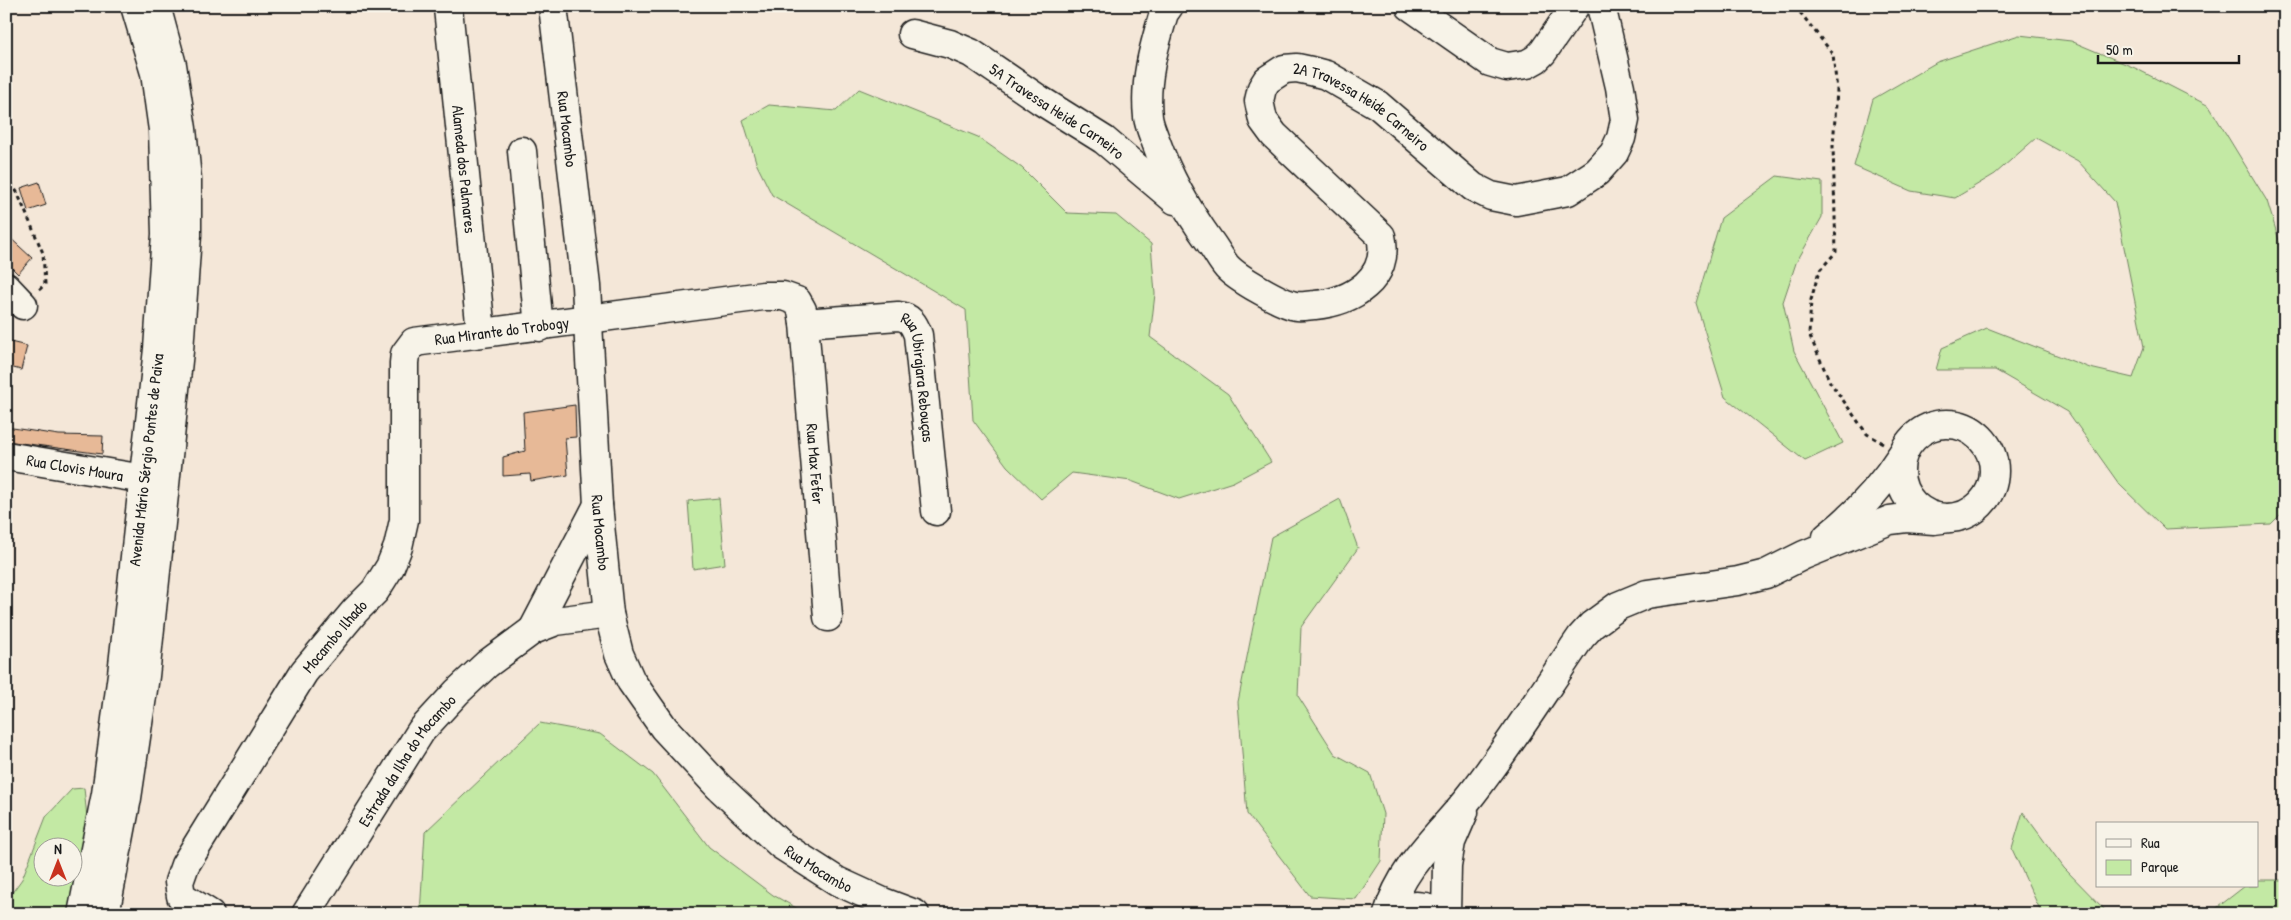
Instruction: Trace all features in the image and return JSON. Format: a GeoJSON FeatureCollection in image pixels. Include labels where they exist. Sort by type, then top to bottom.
{"type":"FeatureCollection","features":[{"type":"Feature","properties":{"kind":"street","name":"Avenida Mário Sérgio Pontes de Paiva"},"geometry":{"type":"LineString","coordinates":[[82,914],[106,794],[122,674],[158,349],[166,234],[166,181],[163,130],[155,73],[135,6]]}},
{"type":"Feature","properties":{"kind":"street","name":"Avenida Mário Sérgio Pontes de Paiva"},"geometry":{"type":"LineString","coordinates":[[105,914],[127,798],[145,676],[179,351],[187,235],[187,179],[182,129],[172,65],[156,6]]}},
{"type":"Feature","properties":{"kind":"street","name":"Rua Mocambo"},"geometry":{"type":"LineString","coordinates":[[553,6],[588,318],[598,505],[609,614],[619,654],[631,681],[664,728],[718,786],[781,845],[837,881],[915,914]]}},
{"type":"Feature","properties":{"kind":"street"},"geometry":{"type":"LineString","coordinates":[[1410,6],[1490,62],[1506,67],[1527,64],[1543,52],[1575,6]]}},
{"type":"Feature","properties":{"kind":"street","name":"2A Travessa Heide Carneiro"},"geometry":{"type":"LineString","coordinates":[[1161,8],[1150,60],[1147,89],[1148,119],[1166,172],[1189,213],[1228,268],[1260,290],[1296,306],[1325,304],[1346,298],[1370,282],[1383,257],[1384,249],[1381,236],[1274,135],[1263,120],[1259,101],[1262,88],[1267,80],[1284,69],[1298,68],[1326,75],[1378,105],[1473,187],[1490,196],[1516,201],[1568,192],[1597,172],[1614,153],[1621,138],[1625,120],[1620,87],[1601,6]]}},
{"type":"Feature","properties":{"kind":"street","name":"Alameda dos Palmares"},"geometry":{"type":"LineString","coordinates":[[448,8],[481,332]]}},
{"type":"Feature","properties":{"kind":"street","name":"5A Travessa Heide Carneiro"},"geometry":{"type":"LineString","coordinates":[[912,34],[950,44],[971,53],[1040,100],[1104,140],[1189,213]]}},
{"type":"Feature","properties":{"kind":"street"},"geometry":{"type":"LineString","coordinates":[[522,151],[539,327]]}},
{"type":"Feature","properties":{"kind":"street"},"geometry":{"type":"LineString","coordinates":[[588,318],[763,296],[789,297],[797,301],[803,316]]}},
{"type":"Feature","properties":{"kind":"street","name":"Rua Ubirajara Rebouças"},"geometry":{"type":"LineString","coordinates":[[803,316],[904,316],[913,322],[918,335],[936,511]]}},
{"type":"Feature","properties":{"kind":"street","name":"Rua Max Fefer"},"geometry":{"type":"LineString","coordinates":[[803,316],[828,617]]}},
{"type":"Feature","properties":{"kind":"street","name":"Rua Mirante do Trobogy"},"geometry":{"type":"LineString","coordinates":[[414,342],[481,332],[539,327],[588,318]]}},
{"type":"Feature","properties":{"kind":"street","name":"Mocambo Ilhado"},"geometry":{"type":"LineString","coordinates":[[201,908],[181,896],[179,882],[185,865],[304,672],[355,611],[375,591],[390,568],[398,547],[404,520],[404,362],[405,354],[414,342]]}},
{"type":"Feature","properties":{"kind":"street"},"geometry":{"type":"LineString","coordinates":[[1388,914],[1393,896],[1408,871],[1441,829],[1472,795],[1581,638],[1592,625],[1611,610],[1647,594],[1738,581],[1766,574],[1804,555],[1890,520],[1906,518],[1934,520],[1965,514],[1979,506],[1989,493],[1994,478],[1994,462],[1988,448],[1979,436],[1966,428],[1952,424],[1937,425],[1922,431],[1911,441],[1890,475],[1858,512],[1804,555]]}},
{"type":"Feature","properties":{"kind":"street"},"geometry":{"type":"LineString","coordinates":[[1903,453],[1900,468],[1902,483],[1908,496],[1919,508],[1933,516],[1949,518]]}},
{"type":"Feature","properties":{"kind":"street","name":"Rua Clovis Moura"},"geometry":{"type":"LineString","coordinates":[[6,456],[144,479]]}},
{"type":"Feature","properties":{"kind":"street","name":"Estrada da Ilha do Mocambo"},"geometry":{"type":"LineString","coordinates":[[533,630],[598,505]]}},
{"type":"Feature","properties":{"kind":"street","name":"Estrada da Ilha do Mocambo"},"geometry":{"type":"LineString","coordinates":[[306,914],[421,731],[486,664],[533,630],[556,622],[609,614]]}},
{"type":"Feature","properties":{"kind":"street"},"geometry":{"type":"LineString","coordinates":[[1394,914],[1408,907],[1421,906],[1434,908],[1445,914],[1446,865],[1472,795]]}},
{"type":"Feature","properties":{"kind":"path"},"geometry":{"type":"LineString","coordinates":[[1795,6],[1833,54],[1837,90],[1833,146],[1836,252],[1819,271],[1811,300],[1809,334],[1830,382],[1867,434],[1903,453]]}},
{"type":"Feature","properties":{"kind":"path"},"geometry":{"type":"LineString","coordinates":[[6,177],[17,192],[43,253],[45,284],[15,296]]}},
{"type":"Feature","properties":{"kind":"green space"},"geometry":{"type":"Polygon","coordinates":[[[2019,35],[2071,41],[2135,68],[2209,106],[2267,201],[2285,260],[2285,510],[2271,524],[2165,529],[2119,484],[2068,412],[1995,370],[1936,370],[1942,348],[1987,328],[2090,368],[2133,378],[2144,347],[2115,202],[2078,161],[2036,138],[1995,174],[1955,198],[1911,191],[1854,166],[1873,99],[1937,62],[2019,35]]]}},
{"type":"Feature","properties":{"kind":"green space"},"geometry":{"type":"Polygon","coordinates":[[[859,89],[978,137],[1022,168],[1067,213],[1116,215],[1151,244],[1155,294],[1150,337],[1228,394],[1271,462],[1233,482],[1179,499],[1131,481],[1072,473],[1041,499],[1007,466],[973,420],[966,310],[772,195],[757,165],[743,120],[769,105],[836,111],[859,89]]]}},
{"type":"Feature","properties":{"kind":"green space"},"geometry":{"type":"Polygon","coordinates":[[[1777,176],[1822,182],[1822,217],[1796,263],[1783,302],[1794,351],[1843,443],[1805,461],[1725,397],[1696,303],[1721,218],[1777,176]]]}},
{"type":"Feature","properties":{"kind":"green space"},"geometry":{"type":"Polygon","coordinates":[[[719,498],[725,564],[693,569],[688,501],[719,498]]]}},
{"type":"Feature","properties":{"kind":"green space"},"geometry":{"type":"Polygon","coordinates":[[[1340,499],[1358,548],[1301,627],[1298,696],[1335,754],[1370,773],[1383,814],[1381,861],[1356,899],[1310,896],[1247,814],[1238,702],[1271,537],[1340,499]]]}},
{"type":"Feature","properties":{"kind":"green space"},"geometry":{"type":"Polygon","coordinates":[[[540,723],[600,734],[653,774],[709,847],[773,895],[807,914],[420,914],[425,832],[540,723]]]}},
{"type":"Feature","properties":{"kind":"green space"},"geometry":{"type":"Polygon","coordinates":[[[84,788],[88,828],[82,854],[82,838],[38,838],[46,817],[72,789],[84,788]]]}},
{"type":"Feature","properties":{"kind":"green space"},"geometry":{"type":"Polygon","coordinates":[[[2023,812],[2064,868],[2106,911],[2166,914],[2042,914],[2012,849],[2023,812]]]}},
{"type":"Feature","properties":{"kind":"green space"},"geometry":{"type":"Polygon","coordinates":[[[32,853],[32,888],[74,888],[68,914],[6,914],[6,901],[22,879],[32,853]]]}},
{"type":"Feature","properties":{"kind":"green space"},"geometry":{"type":"Polygon","coordinates":[[[2258,880],[2285,880],[2285,914],[2209,914],[2242,888],[2258,888],[2258,880]]]}},
{"type":"Feature","properties":{"kind":"building"},"geometry":{"type":"Polygon","coordinates":[[[39,182],[46,205],[28,211],[21,188],[39,182]]]}},
{"type":"Feature","properties":{"kind":"building"},"geometry":{"type":"Polygon","coordinates":[[[6,234],[32,258],[18,274],[6,262],[6,234]]]}},
{"type":"Feature","properties":{"kind":"building"},"geometry":{"type":"Polygon","coordinates":[[[6,341],[27,346],[21,370],[6,366],[6,341]]]}},
{"type":"Feature","properties":{"kind":"building"},"geometry":{"type":"Polygon","coordinates":[[[575,405],[576,437],[565,438],[568,475],[531,481],[530,474],[503,476],[503,457],[525,451],[523,412],[575,405]]]}},
{"type":"Feature","properties":{"kind":"building"},"geometry":{"type":"Polygon","coordinates":[[[6,427],[59,435],[103,436],[102,454],[6,441],[6,427]]]}}]}
